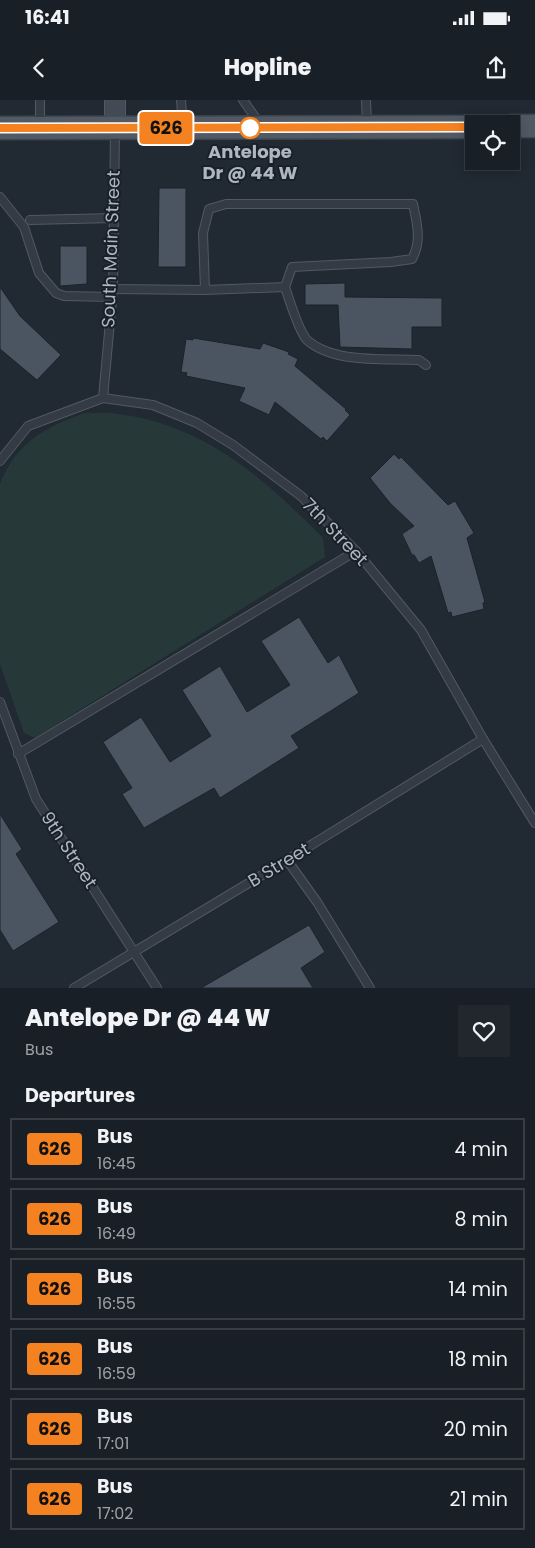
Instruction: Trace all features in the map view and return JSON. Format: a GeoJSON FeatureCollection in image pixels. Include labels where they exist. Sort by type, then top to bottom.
{"type":"FeatureCollection","features":[{"type":"Feature","properties":{"kind":"main road"},"geometry":{"type":"LineString","coordinates":[[520,126],[535,126]]}},
{"type":"Feature","properties":{"kind":"main road"},"geometry":{"type":"LineString","coordinates":[[0,128],[465,127]]}},
{"type":"Feature","properties":{"kind":"street","name":"South Main Street"},"geometry":{"type":"LineString","coordinates":[[114,100],[115,128]]}},
{"type":"Feature","properties":{"kind":"lane"},"geometry":{"type":"LineString","coordinates":[[40,100],[40,128]]}},
{"type":"Feature","properties":{"kind":"lane"},"geometry":{"type":"LineString","coordinates":[[181,100],[183,128]]}},
{"type":"Feature","properties":{"kind":"lane"},"geometry":{"type":"LineString","coordinates":[[243,100],[263,128]]}},
{"type":"Feature","properties":{"kind":"lane"},"geometry":{"type":"LineString","coordinates":[[366,100],[367,127]]}},
{"type":"Feature","properties":{"kind":"lane","name":"South Main Street"},"geometry":{"type":"LineString","coordinates":[[104,398],[112,293],[115,128]]}},
{"type":"Feature","properties":{"kind":"lane"},"geometry":{"type":"LineString","coordinates":[[0,197],[24,227],[39,273],[56,293],[64,296],[285,287]]}},
{"type":"Feature","properties":{"kind":"lane"},"geometry":{"type":"LineString","coordinates":[[205,290],[202,232],[209,209],[226,204],[413,204],[418,226],[418,241],[417,249],[412,259],[391,262],[292,267],[285,287],[294,314],[306,339],[325,351],[344,357],[419,360],[426,365]]}},
{"type":"Feature","properties":{"kind":"lane"},"geometry":{"type":"LineString","coordinates":[[30,220],[114,218]]}},
{"type":"Feature","properties":{"kind":"lane","name":"7th Street"},"geometry":{"type":"LineString","coordinates":[[0,461],[28,426],[104,398],[153,405],[197,423],[233,445],[300,496],[356,551],[421,630],[483,739],[535,823]]}},
{"type":"Feature","properties":{"kind":"lane"},"geometry":{"type":"LineString","coordinates":[[18,754],[356,551]]}},
{"type":"Feature","properties":{"kind":"lane","name":"9th Street"},"geometry":{"type":"LineString","coordinates":[[0,702],[36,799],[157,988]]}},
{"type":"Feature","properties":{"kind":"lane","name":"B Street"},"geometry":{"type":"LineString","coordinates":[[74,988],[483,739]]}},
{"type":"Feature","properties":{"kind":"lane"},"geometry":{"type":"LineString","coordinates":[[287,860],[370,988]]}},
{"type":"Feature","properties":{"kind":"shaded area"},"geometry":{"type":"Polygon","coordinates":[[[85,413],[115,413],[150,420],[179,430],[232,458],[279,495],[323,538],[325,557],[35,738],[24,733],[0,664],[0,484],[6,470],[23,447],[57,424],[85,413]]]}},
{"type":"Feature","properties":{"kind":"building"},"geometry":{"type":"Polygon","coordinates":[[[159,188],[186,188],[186,267],[158,267],[159,188]]]}},
{"type":"Feature","properties":{"kind":"building"},"geometry":{"type":"Polygon","coordinates":[[[60,246],[87,246],[87,284],[60,286],[60,246]]]}},
{"type":"Feature","properties":{"kind":"building"},"geometry":{"type":"Polygon","coordinates":[[[345,283],[345,297],[442,298],[442,327],[412,327],[412,349],[340,347],[338,305],[305,305],[305,284],[345,283]]]}},
{"type":"Feature","properties":{"kind":"building"},"geometry":{"type":"Polygon","coordinates":[[[0,287],[20,316],[61,355],[37,380],[0,349],[0,287]]]}},
{"type":"Feature","properties":{"kind":"building"},"geometry":{"type":"Polygon","coordinates":[[[193,338],[260,349],[263,343],[289,352],[288,354],[298,359],[295,366],[346,409],[350,415],[327,441],[323,437],[321,439],[275,402],[269,415],[239,401],[245,388],[186,376],[187,373],[181,372],[186,339],[193,340],[193,338]]]}},
{"type":"Feature","properties":{"kind":"building"},"geometry":{"type":"Polygon","coordinates":[[[394,454],[399,459],[401,457],[448,505],[455,501],[474,533],[467,538],[485,602],[483,603],[484,609],[452,617],[451,612],[448,613],[431,556],[419,563],[414,555],[412,555],[402,534],[414,526],[390,503],[370,478],[394,454]]]}},
{"type":"Feature","properties":{"kind":"building"},"geometry":{"type":"Polygon","coordinates":[[[299,617],[328,663],[339,655],[359,693],[291,736],[299,748],[220,798],[214,788],[144,828],[122,794],[132,788],[103,742],[141,717],[170,762],[211,736],[182,690],[220,666],[247,712],[290,685],[261,641],[299,617]]]}},
{"type":"Feature","properties":{"kind":"building"},"geometry":{"type":"Polygon","coordinates":[[[0,814],[22,849],[16,854],[59,922],[13,951],[0,930],[0,814]]]}},
{"type":"Feature","properties":{"kind":"building"},"geometry":{"type":"Polygon","coordinates":[[[309,925],[325,952],[301,968],[313,988],[201,988],[309,925]]]}},
{"type":"Feature","properties":{"kind":"bus line","name":"626"},"geometry":{"type":"LineString","coordinates":[[0,128],[465,127]]}},
{"type":"Feature","properties":{"kind":"place","name":"Antelope Dr @ 44 W"},"geometry":{"type":"Point","coordinates":[250,128]}}]}
